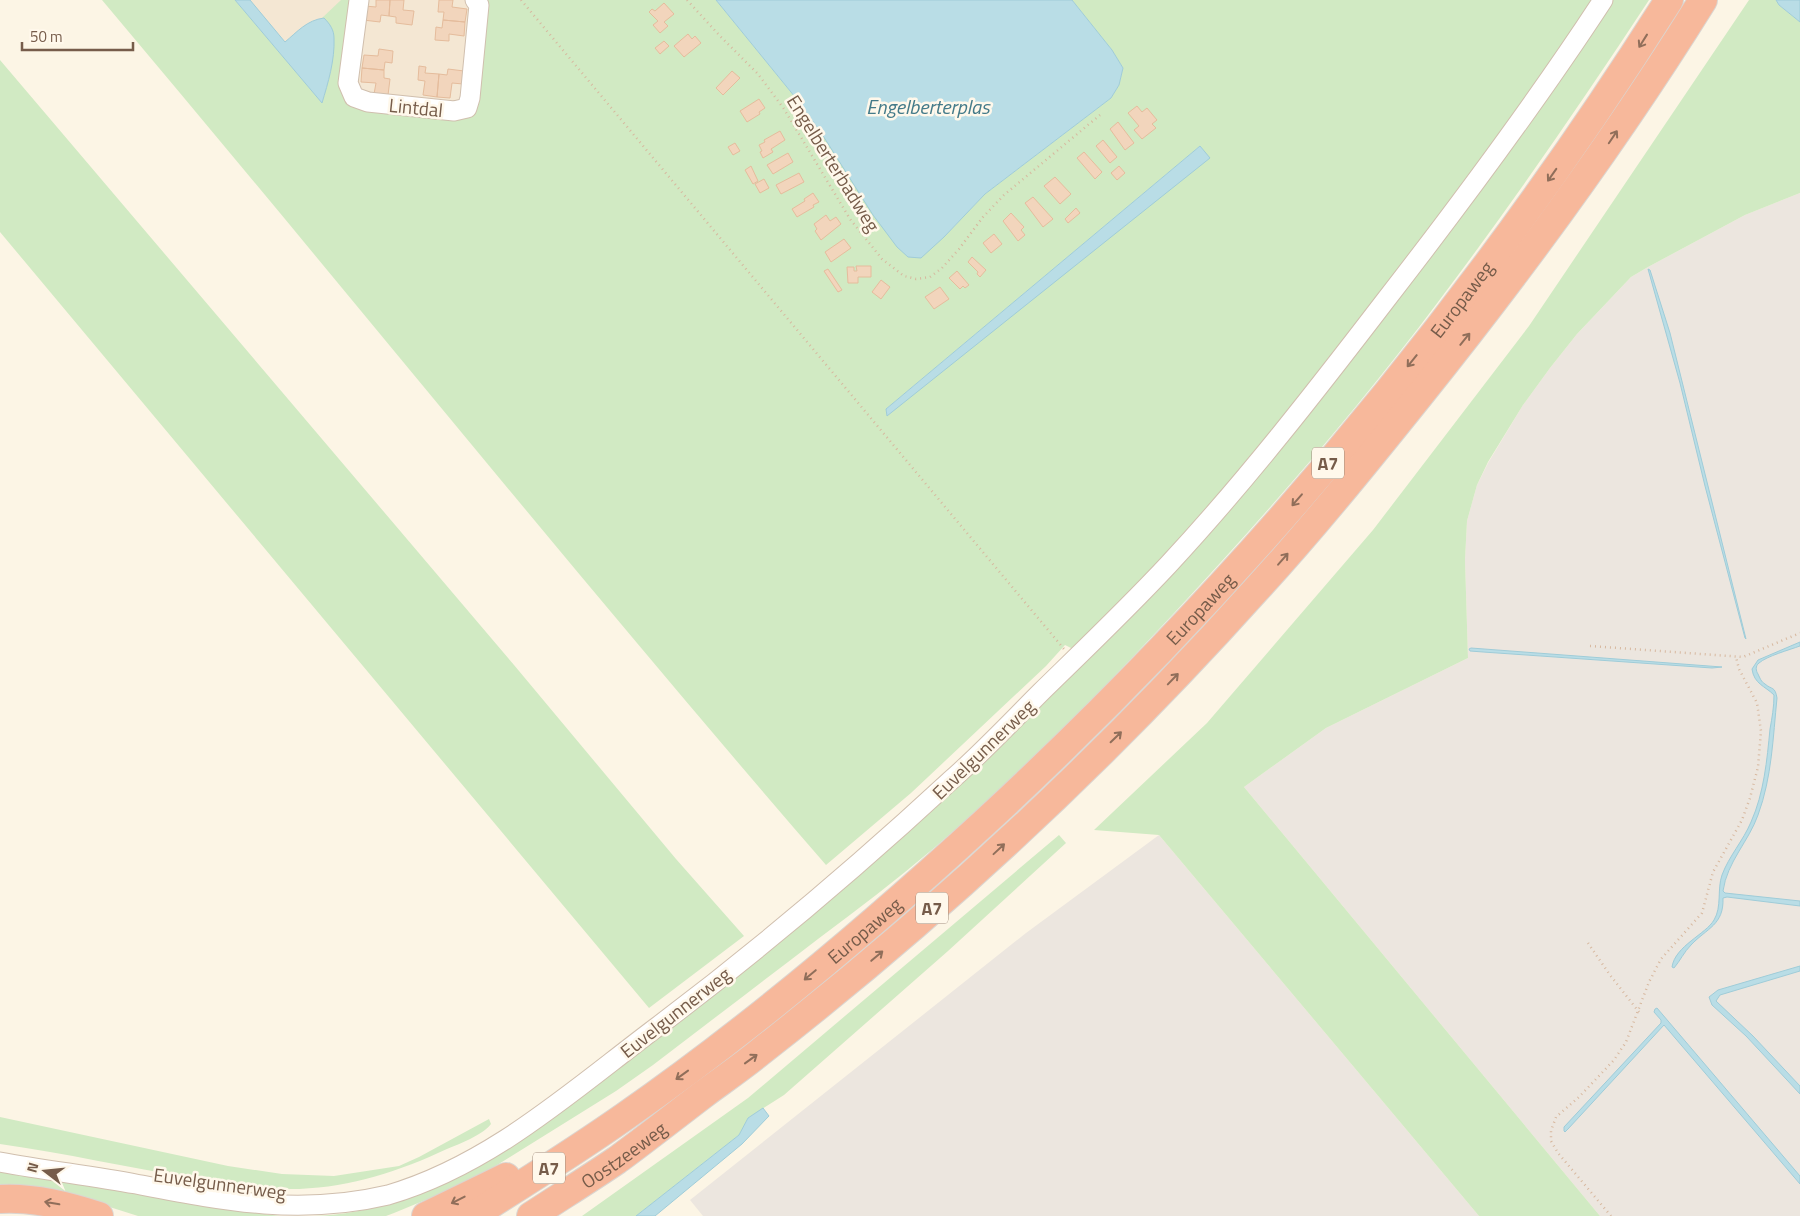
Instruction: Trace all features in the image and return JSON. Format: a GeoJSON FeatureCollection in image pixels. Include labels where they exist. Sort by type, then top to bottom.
{"type":"FeatureCollection","features":[{"type":"Feature","properties":{"kind":"highway","name":"Europaweg"},"geometry":{"type":"LineString","coordinates":[[626,1116],[775,1005],[927,876],[1080,732],[1244,561],[1307,489],[1444,322],[1519,222],[1588,123],[1669,0]]}},
{"type":"Feature","properties":{"kind":"highway","name":"Europaweg"},"geometry":{"type":"LineString","coordinates":[[712,1088],[808,1014],[979,868],[1140,714],[1256,591],[1323,514],[1482,318],[1549,229],[1602,153],[1676,44],[1703,0]]}},
{"type":"Feature","properties":{"kind":"highway","name":"A7"},"geometry":{"type":"LineString","coordinates":[[554,1216],[631,1157],[712,1088]]}},
{"type":"Feature","properties":{"kind":"highway","name":"Oostzeeweg"},"geometry":{"type":"LineString","coordinates":[[531,1216],[616,1160],[712,1088]]}},
{"type":"Feature","properties":{"kind":"highway","name":"A7"},"geometry":{"type":"LineString","coordinates":[[426,1216],[554,1154],[626,1116]]}},
{"type":"Feature","properties":{"kind":"highway","name":"Oostzeeweg"},"geometry":{"type":"LineString","coordinates":[[472,1216],[626,1116]]}},
{"type":"Feature","properties":{"kind":"highway"},"geometry":{"type":"LineString","coordinates":[[0,1199],[56,1203],[99,1216]]}},
{"type":"Feature","properties":{"kind":"street","name":"Lintdal"},"geometry":{"type":"LineString","coordinates":[[359,0],[348,83],[354,97],[368,102],[454,111],[467,108],[470,98],[479,6],[475,0]]}},
{"type":"Feature","properties":{"kind":"street","name":"Euvelgunnerweg"},"geometry":{"type":"LineString","coordinates":[[0,1162],[122,1182],[224,1202],[295,1209],[348,1205],[387,1196],[447,1174],[478,1157],[538,1116],[675,1013],[778,932],[866,858],[955,777],[1166,567],[1214,513],[1322,383],[1517,127],[1603,0]]}},
{"type":"Feature","properties":{"kind":"path"},"geometry":{"type":"LineString","coordinates":[[521,0],[1066,652]]}},
{"type":"Feature","properties":{"kind":"path","name":"Engelberterbadweg"},"geometry":{"type":"LineString","coordinates":[[688,0],[758,74],[784,108],[850,219],[882,259],[904,276],[916,279],[930,277],[942,268],[959,250],[983,216],[1004,195],[1100,115]]}},
{"type":"Feature","properties":{"kind":"path"},"geometry":{"type":"LineString","coordinates":[[1590,646],[1743,657],[1800,633]]}},
{"type":"Feature","properties":{"kind":"path"},"geometry":{"type":"LineString","coordinates":[[1610,1216],[1558,1153],[1551,1141],[1551,1131],[1556,1117],[1579,1097],[1614,1060],[1626,1042],[1649,982],[1660,960],[1702,913],[1713,872],[1742,820],[1758,766],[1761,731],[1757,703],[1739,669],[1736,657]]}},
{"type":"Feature","properties":{"kind":"path"},"geometry":{"type":"LineString","coordinates":[[1588,943],[1639,1012]]}},
{"type":"Feature","properties":{"kind":"shaded area"},"geometry":{"type":"Polygon","coordinates":[[[209,0],[506,0],[489,138],[330,139],[209,0]]]}},
{"type":"Feature","properties":{"kind":"shaded area"},"geometry":{"type":"Polygon","coordinates":[[[1800,193],[1800,1216],[1600,1216],[1244,787],[1326,728],[1468,658],[1465,560],[1467,521],[1477,485],[1523,405],[1577,334],[1631,277],[1745,215],[1800,193]]]}},
{"type":"Feature","properties":{"kind":"shaded area"},"geometry":{"type":"Polygon","coordinates":[[[1159,835],[1479,1216],[703,1216],[690,1200],[1026,933],[1159,835]]]}},
{"type":"Feature","properties":{"kind":"green space"},"geometry":{"type":"Polygon","coordinates":[[[102,0],[235,0],[322,103],[331,71],[324,18],[322,18],[341,0],[351,0],[357,103],[471,116],[483,0],[716,0],[795,97],[820,131],[944,237],[985,194],[1111,98],[1119,85],[1123,68],[1112,50],[1072,0],[1592,0],[1535,86],[1470,176],[1349,336],[1201,515],[1159,562],[1073,649],[1065,645],[1046,666],[911,793],[826,865],[643,650],[102,0]],[[1200,146],[886,409],[887,415],[1209,158],[1200,146]]]}},
{"type":"Feature","properties":{"kind":"green space"},"geometry":{"type":"Polygon","coordinates":[[[1611,0],[1649,0],[1572,115],[1466,265],[1376,382],[1278,498],[1147,642],[1028,763],[966,820],[891,883],[653,1065],[616,1091],[489,1170],[452,1189],[386,1216],[314,1216],[356,1211],[396,1202],[435,1187],[473,1169],[996,749],[1053,694],[1151,593],[1611,0]]]}},
{"type":"Feature","properties":{"kind":"green space"},"geometry":{"type":"Polygon","coordinates":[[[1749,0],[1776,0],[1779,5],[1800,22],[1800,193],[1745,215],[1631,277],[1577,334],[1523,405],[1488,462],[1477,485],[1467,521],[1465,560],[1468,658],[1326,728],[1244,787],[1600,1216],[1479,1216],[1159,835],[1094,830],[1207,723],[1373,530],[1529,326],[1749,0]]]}},
{"type":"Feature","properties":{"kind":"green space"},"geometry":{"type":"Polygon","coordinates":[[[0,60],[514,665],[676,859],[744,936],[649,1008],[0,232],[0,60]]]}},
{"type":"Feature","properties":{"kind":"green space"},"geometry":{"type":"Polygon","coordinates":[[[1059,835],[1066,843],[948,951],[784,1095],[748,1118],[739,1135],[636,1216],[582,1216],[748,1098],[1059,835]]]}},
{"type":"Feature","properties":{"kind":"green space"},"geometry":{"type":"Polygon","coordinates":[[[0,1117],[228,1166],[282,1174],[334,1176],[399,1166],[489,1119],[491,1124],[481,1133],[466,1141],[420,1161],[363,1180],[325,1187],[285,1189],[217,1182],[0,1144],[0,1117]]]}},
{"type":"Feature","properties":{"kind":"green space"},"geometry":{"type":"Polygon","coordinates":[[[0,1170],[225,1209],[280,1216],[138,1216],[97,1203],[0,1193],[0,1170]]]}},
{"type":"Feature","properties":{"kind":"water"},"geometry":{"type":"Polygon","coordinates":[[[235,0],[250,0],[285,42],[312,21],[324,18],[334,35],[334,46],[329,79],[322,103],[235,0]]]}},
{"type":"Feature","properties":{"kind":"water","name":"Engelberterplas"},"geometry":{"type":"Polygon","coordinates":[[[716,0],[1072,0],[1112,50],[1123,68],[1119,85],[1111,98],[985,194],[921,258],[908,257],[897,247],[873,215],[820,131],[795,97],[716,0]]]}},
{"type":"Feature","properties":{"kind":"water"},"geometry":{"type":"Polygon","coordinates":[[[1776,0],[1800,0],[1800,22],[1779,5],[1776,0]]]}},
{"type":"Feature","properties":{"kind":"water"},"geometry":{"type":"Polygon","coordinates":[[[1200,146],[1210,158],[887,416],[886,409],[1200,146]]]}},
{"type":"Feature","properties":{"kind":"water"},"geometry":{"type":"Polygon","coordinates":[[[1648,269],[1650,270],[1670,333],[1746,639],[1705,486],[1680,383],[1648,269]]]}},
{"type":"Feature","properties":{"kind":"water"},"geometry":{"type":"Polygon","coordinates":[[[1800,642],[1800,646],[1767,658],[1756,667],[1762,681],[1774,690],[1777,698],[1769,772],[1758,815],[1733,861],[1725,880],[1723,891],[1725,893],[1800,901],[1800,906],[1723,898],[1723,907],[1718,920],[1697,939],[1674,968],[1672,967],[1674,960],[1684,947],[1714,920],[1718,909],[1722,875],[1728,861],[1748,829],[1759,800],[1766,764],[1774,695],[1757,681],[1752,669],[1758,660],[1800,642]]]}},
{"type":"Feature","properties":{"kind":"water"},"geometry":{"type":"Polygon","coordinates":[[[1469,649],[1722,667],[1712,668],[1470,651],[1469,649]]]}},
{"type":"Feature","properties":{"kind":"water"},"geometry":{"type":"Polygon","coordinates":[[[1800,966],[1800,971],[1720,995],[1716,1001],[1753,1036],[1800,1086],[1800,1094],[1746,1036],[1712,1005],[1709,997],[1718,990],[1800,966]]]}},
{"type":"Feature","properties":{"kind":"water"},"geometry":{"type":"Polygon","coordinates":[[[1657,1008],[1800,1176],[1800,1184],[1664,1025],[1568,1129],[1564,1131],[1564,1127],[1661,1023],[1661,1020],[1654,1012],[1657,1008]]]}},
{"type":"Feature","properties":{"kind":"water"},"geometry":{"type":"Polygon","coordinates":[[[763,1108],[769,1116],[742,1144],[655,1216],[636,1216],[739,1135],[748,1118],[763,1108]]]}},
{"type":"Feature","properties":{"kind":"building"},"geometry":{"type":"Polygon","coordinates":[[[376,0],[390,0],[389,16],[381,15],[380,22],[363,20],[365,6],[376,7],[376,0]]]}},
{"type":"Feature","properties":{"kind":"building"},"geometry":{"type":"Polygon","coordinates":[[[390,0],[404,0],[403,10],[414,11],[412,25],[396,23],[396,17],[389,16],[390,0]]]}},
{"type":"Feature","properties":{"kind":"building"},"geometry":{"type":"Polygon","coordinates":[[[439,0],[453,0],[452,7],[467,9],[465,22],[443,20],[444,12],[438,12],[439,0]]]}},
{"type":"Feature","properties":{"kind":"building"},"geometry":{"type":"Polygon","coordinates":[[[664,3],[674,14],[664,22],[668,26],[660,33],[653,25],[658,21],[649,12],[652,9],[655,11],[664,3]]]}},
{"type":"Feature","properties":{"kind":"building"},"geometry":{"type":"Polygon","coordinates":[[[443,20],[465,22],[464,36],[449,34],[449,41],[435,40],[436,27],[442,28],[443,20]]]}},
{"type":"Feature","properties":{"kind":"building"},"geometry":{"type":"Polygon","coordinates":[[[688,34],[692,39],[695,36],[701,43],[684,57],[674,46],[688,34]]]}},
{"type":"Feature","properties":{"kind":"building"},"geometry":{"type":"Polygon","coordinates":[[[664,41],[669,46],[660,54],[655,48],[664,41]]]}},
{"type":"Feature","properties":{"kind":"building"},"geometry":{"type":"Polygon","coordinates":[[[379,49],[393,51],[392,63],[385,62],[384,70],[362,68],[364,55],[378,56],[379,49]]]}},
{"type":"Feature","properties":{"kind":"building"},"geometry":{"type":"Polygon","coordinates":[[[419,66],[426,67],[425,73],[439,74],[437,97],[423,95],[425,81],[418,80],[419,66]]]}},
{"type":"Feature","properties":{"kind":"building"},"geometry":{"type":"Polygon","coordinates":[[[362,68],[384,70],[384,78],[390,79],[388,95],[374,94],[376,83],[361,82],[362,68]]]}},
{"type":"Feature","properties":{"kind":"building"},"geometry":{"type":"Polygon","coordinates":[[[448,69],[464,71],[463,84],[452,83],[450,98],[437,97],[439,74],[447,75],[448,69]]]}},
{"type":"Feature","properties":{"kind":"building"},"geometry":{"type":"Polygon","coordinates":[[[732,71],[740,78],[723,95],[716,88],[732,71]]]}},
{"type":"Feature","properties":{"kind":"building"},"geometry":{"type":"Polygon","coordinates":[[[759,99],[765,108],[759,112],[760,114],[747,122],[740,111],[759,99]]]}},
{"type":"Feature","properties":{"kind":"building"},"geometry":{"type":"Polygon","coordinates":[[[1137,106],[1142,112],[1147,108],[1157,120],[1152,124],[1156,128],[1142,139],[1134,130],[1139,126],[1128,113],[1137,106]]]}},
{"type":"Feature","properties":{"kind":"building"},"geometry":{"type":"Polygon","coordinates":[[[1118,122],[1134,143],[1125,150],[1110,129],[1118,122]]]}},
{"type":"Feature","properties":{"kind":"building"},"geometry":{"type":"Polygon","coordinates":[[[780,131],[785,140],[771,149],[773,152],[763,158],[759,145],[780,131]]]}},
{"type":"Feature","properties":{"kind":"building"},"geometry":{"type":"Polygon","coordinates":[[[1103,140],[1117,157],[1110,163],[1096,146],[1103,140]]]}},
{"type":"Feature","properties":{"kind":"building"},"geometry":{"type":"Polygon","coordinates":[[[735,143],[740,151],[733,155],[728,147],[735,143]]]}},
{"type":"Feature","properties":{"kind":"building"},"geometry":{"type":"Polygon","coordinates":[[[1084,152],[1102,172],[1095,179],[1077,158],[1084,152]]]}},
{"type":"Feature","properties":{"kind":"building"},"geometry":{"type":"Polygon","coordinates":[[[788,153],[793,162],[773,174],[767,165],[788,153]]]}},
{"type":"Feature","properties":{"kind":"building"},"geometry":{"type":"Polygon","coordinates":[[[751,166],[758,181],[753,184],[745,170],[751,166]]]}},
{"type":"Feature","properties":{"kind":"building"},"geometry":{"type":"Polygon","coordinates":[[[1119,166],[1125,173],[1117,180],[1111,173],[1119,166]]]}},
{"type":"Feature","properties":{"kind":"building"},"geometry":{"type":"Polygon","coordinates":[[[799,173],[804,182],[781,194],[776,185],[799,173]]]}},
{"type":"Feature","properties":{"kind":"building"},"geometry":{"type":"Polygon","coordinates":[[[1055,177],[1071,194],[1060,204],[1044,186],[1055,177]]]}},
{"type":"Feature","properties":{"kind":"building"},"geometry":{"type":"Polygon","coordinates":[[[764,179],[769,188],[760,193],[755,184],[764,179]]]}},
{"type":"Feature","properties":{"kind":"building"},"geometry":{"type":"Polygon","coordinates":[[[813,193],[819,202],[797,217],[792,209],[805,201],[804,199],[813,193]]]}},
{"type":"Feature","properties":{"kind":"building"},"geometry":{"type":"Polygon","coordinates":[[[1033,197],[1053,219],[1043,227],[1025,203],[1033,197]]]}},
{"type":"Feature","properties":{"kind":"building"},"geometry":{"type":"Polygon","coordinates":[[[1076,208],[1080,213],[1068,223],[1065,219],[1076,208]]]}},
{"type":"Feature","properties":{"kind":"building"},"geometry":{"type":"Polygon","coordinates":[[[1011,213],[1024,227],[1021,230],[1025,235],[1018,241],[1003,221],[1011,213]]]}},
{"type":"Feature","properties":{"kind":"building"},"geometry":{"type":"Polygon","coordinates":[[[826,215],[830,221],[836,217],[841,224],[821,240],[815,231],[817,229],[814,224],[826,215]]]}},
{"type":"Feature","properties":{"kind":"building"},"geometry":{"type":"Polygon","coordinates":[[[994,234],[1002,244],[991,253],[983,243],[994,234]]]}},
{"type":"Feature","properties":{"kind":"building"},"geometry":{"type":"Polygon","coordinates":[[[844,239],[851,248],[831,262],[825,252],[844,239]]]}},
{"type":"Feature","properties":{"kind":"building"},"geometry":{"type":"Polygon","coordinates":[[[972,257],[986,270],[980,277],[977,274],[978,272],[968,262],[972,257]]]}},
{"type":"Feature","properties":{"kind":"building"},"geometry":{"type":"Polygon","coordinates":[[[856,266],[871,266],[871,277],[858,277],[858,283],[848,283],[847,267],[854,267],[854,271],[857,271],[856,266]]]}},
{"type":"Feature","properties":{"kind":"building"},"geometry":{"type":"Polygon","coordinates":[[[828,269],[842,290],[838,292],[824,271],[828,269]]]}},
{"type":"Feature","properties":{"kind":"building"},"geometry":{"type":"Polygon","coordinates":[[[957,271],[969,285],[965,288],[963,286],[960,289],[949,278],[957,271]]]}},
{"type":"Feature","properties":{"kind":"building"},"geometry":{"type":"Polygon","coordinates":[[[881,280],[890,287],[881,299],[872,292],[881,280]]]}},
{"type":"Feature","properties":{"kind":"building"},"geometry":{"type":"Polygon","coordinates":[[[940,287],[949,299],[934,309],[925,297],[940,287]]]}}]}
